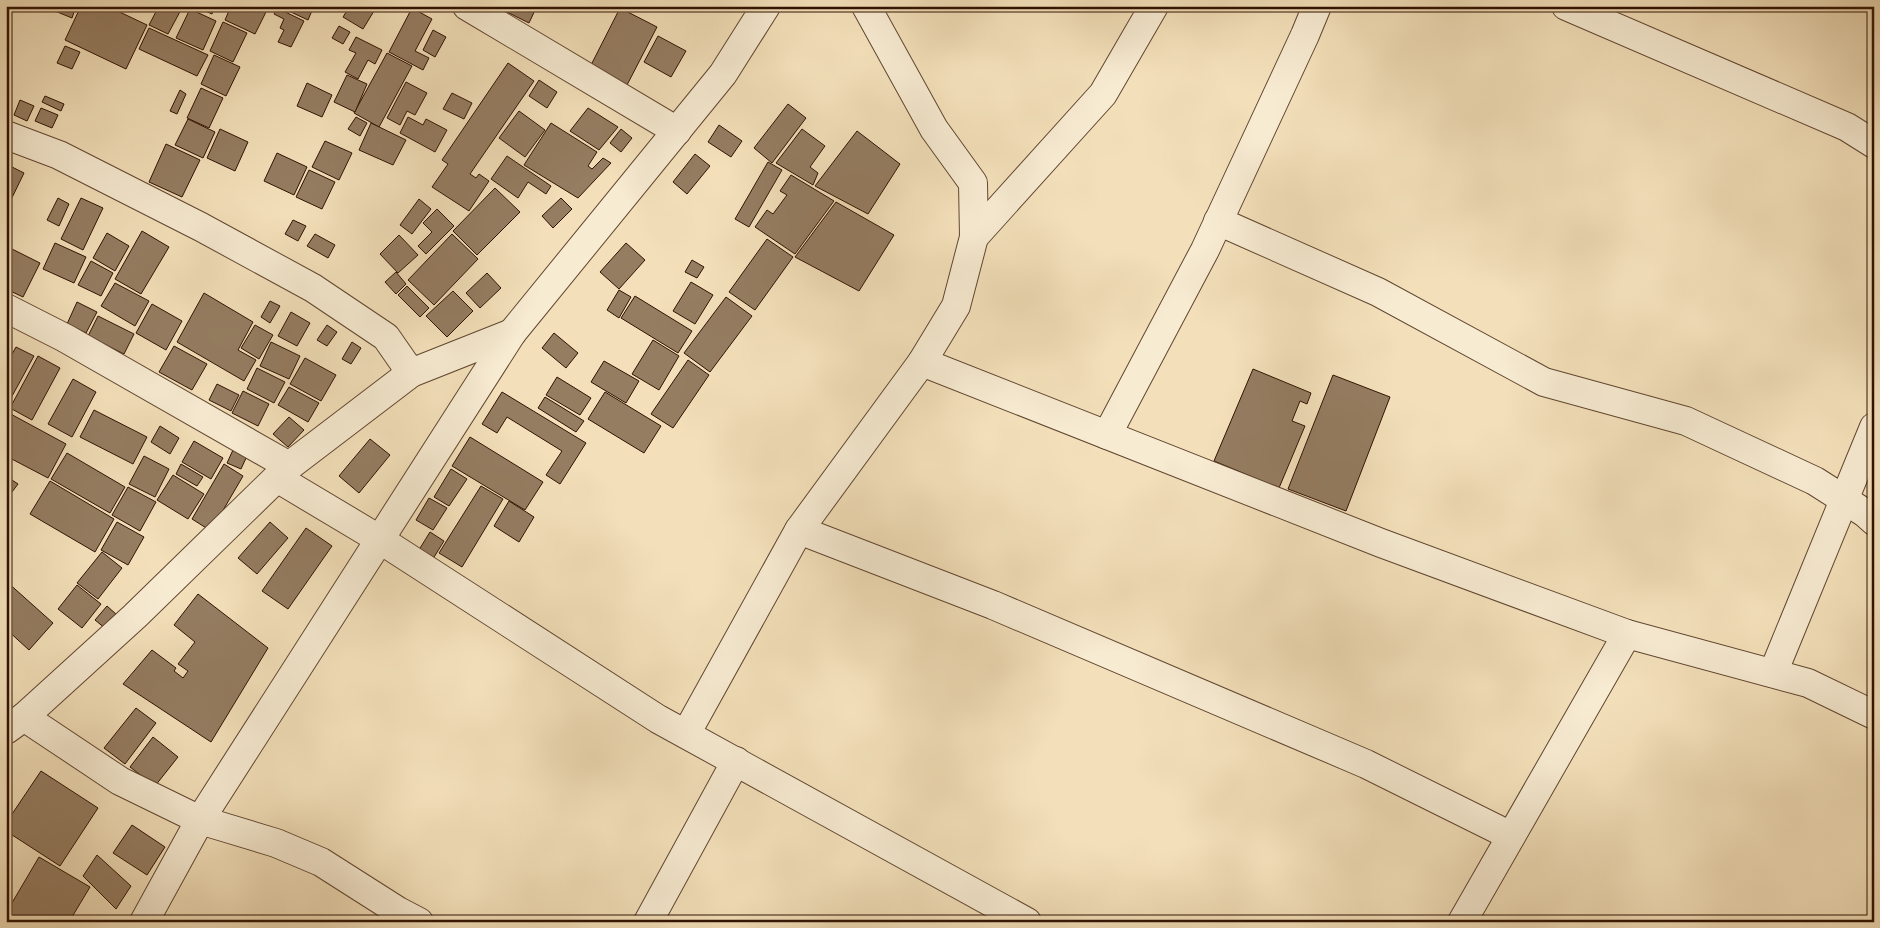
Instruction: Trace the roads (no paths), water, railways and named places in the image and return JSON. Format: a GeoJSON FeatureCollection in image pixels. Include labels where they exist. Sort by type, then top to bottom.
{"type":"FeatureCollection","features":[{"type":"Feature","properties":{"kind":"street"},"geometry":{"type":"LineString","coordinates":[[467,6],[677,131]]}},
{"type":"Feature","properties":{"kind":"street"},"geometry":{"type":"LineString","coordinates":[[144,922],[200,820],[378,539],[512,333],[723,74],[766,6]]}},
{"type":"Feature","properties":{"kind":"street"},"geometry":{"type":"LineString","coordinates":[[686,734],[799,530],[922,362],[956,306],[974,237],[973,183],[934,129],[866,6]]}},
{"type":"Feature","properties":{"kind":"street"},"geometry":{"type":"LineString","coordinates":[[974,237],[1103,94],[1154,6]]}},
{"type":"Feature","properties":{"kind":"street"},"geometry":{"type":"LineString","coordinates":[[1107,435],[1205,250],[1317,6]]}},
{"type":"Feature","properties":{"kind":"street"},"geometry":{"type":"LineString","coordinates":[[1566,6],[1847,127],[1874,144]]}},
{"type":"Feature","properties":{"kind":"street"},"geometry":{"type":"LineString","coordinates":[[6,135],[59,155],[183,218],[313,288],[386,337],[411,372]]}},
{"type":"Feature","properties":{"kind":"street"},"geometry":{"type":"LineString","coordinates":[[1218,221],[1378,292],[1544,382],[1686,421],[1815,481],[1874,521]]}},
{"type":"Feature","properties":{"kind":"street"},"geometry":{"type":"LineString","coordinates":[[6,308],[65,338],[283,472],[378,539],[658,718],[1027,922]]}},
{"type":"Feature","properties":{"kind":"street"},"geometry":{"type":"LineString","coordinates":[[419,922],[398,911],[321,862],[276,843],[200,820],[120,781],[15,724],[134,616],[283,472],[411,372],[512,333]]}},
{"type":"Feature","properties":{"kind":"street"},"geometry":{"type":"LineString","coordinates":[[922,362],[1380,543],[1627,634],[1808,683],[1874,715]]}},
{"type":"Feature","properties":{"kind":"street"},"geometry":{"type":"LineString","coordinates":[[1773,673],[1874,427]]}},
{"type":"Feature","properties":{"kind":"street"},"geometry":{"type":"LineString","coordinates":[[799,530],[993,605],[1366,764],[1511,836]]}},
{"type":"Feature","properties":{"kind":"street"},"geometry":{"type":"LineString","coordinates":[[1462,922],[1627,634]]}},
{"type":"Feature","properties":{"kind":"street"},"geometry":{"type":"LineString","coordinates":[[648,922],[736,761]]}}]}
